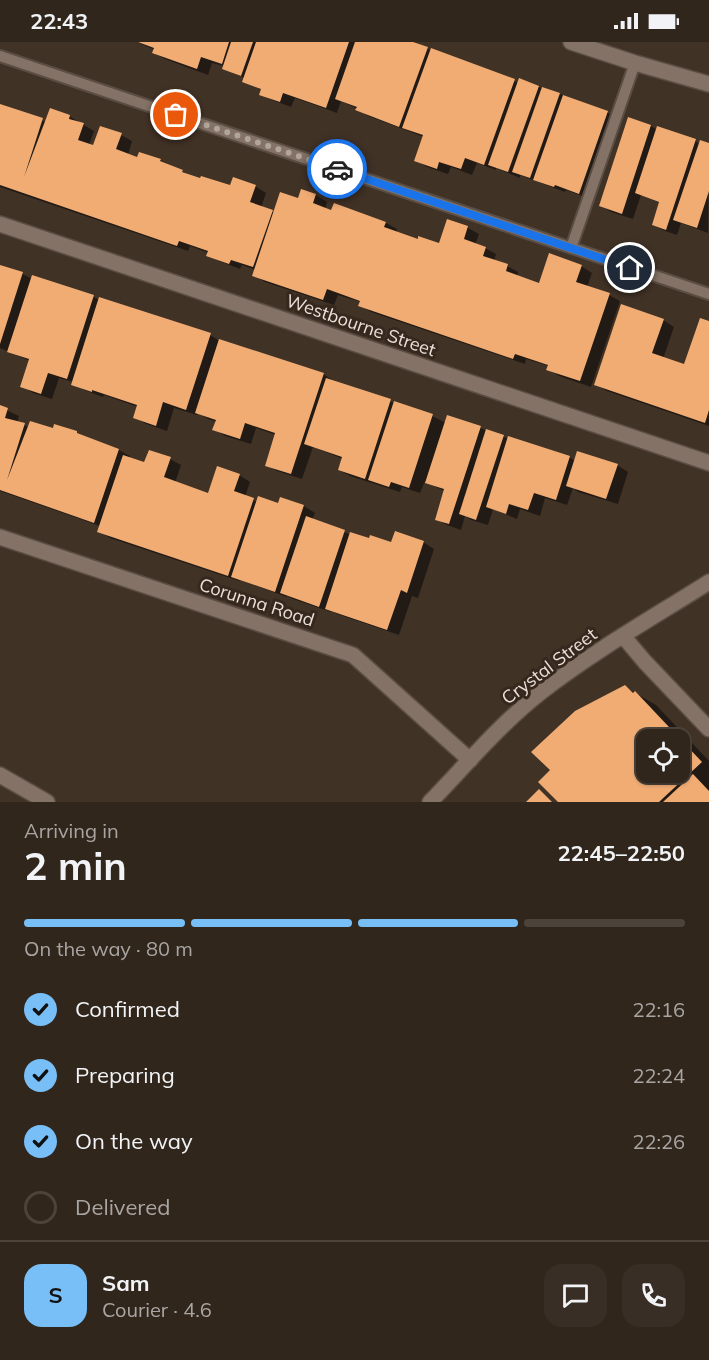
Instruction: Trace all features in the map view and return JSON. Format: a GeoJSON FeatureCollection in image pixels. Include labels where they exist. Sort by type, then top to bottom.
{"type":"FeatureCollection","features":[{"type":"Feature","properties":{"kind":"street"},"geometry":{"type":"LineString","coordinates":[[570,42],[709,84]]}},
{"type":"Feature","properties":{"kind":"street","name":"Westbourne Street"},"geometry":{"type":"LineString","coordinates":[[0,224],[709,463]]}},
{"type":"Feature","properties":{"kind":"street","name":"Corunna Road"},"geometry":{"type":"LineString","coordinates":[[0,537],[353,655],[470,760]]}},
{"type":"Feature","properties":{"kind":"street","name":"Crystal Street"},"geometry":{"type":"LineString","coordinates":[[430,802],[498,731],[539,693],[581,663],[709,582]]}},
{"type":"Feature","properties":{"kind":"street"},"geometry":{"type":"LineString","coordinates":[[623,636],[709,729]]}},
{"type":"Feature","properties":{"kind":"street"},"geometry":{"type":"LineString","coordinates":[[0,775],[47,802]]}},
{"type":"Feature","properties":{"kind":"lane"},"geometry":{"type":"LineString","coordinates":[[0,56],[709,294]]}},
{"type":"Feature","properties":{"kind":"lane"},"geometry":{"type":"LineString","coordinates":[[571,248],[634,63]]}},
{"type":"Feature","properties":{"kind":"building"},"geometry":{"type":"Polygon","coordinates":[[[138,42],[229,42],[222,64],[201,57],[197,69],[152,53],[154,48],[138,42]]]}},
{"type":"Feature","properties":{"kind":"building"},"geometry":{"type":"Polygon","coordinates":[[[231,42],[253,42],[241,76],[222,69],[231,42]]]}},
{"type":"Feature","properties":{"kind":"building"},"geometry":{"type":"Polygon","coordinates":[[[256,42],[349,42],[326,108],[283,93],[280,102],[259,95],[261,89],[242,82],[256,42]]]}},
{"type":"Feature","properties":{"kind":"building"},"geometry":{"type":"Polygon","coordinates":[[[355,42],[413,42],[428,47],[399,127],[355,110],[357,107],[335,99],[355,42]]]}},
{"type":"Feature","properties":{"kind":"building"},"geometry":{"type":"Polygon","coordinates":[[[431,48],[515,79],[484,165],[465,158],[461,169],[439,162],[437,169],[414,161],[423,135],[402,128],[431,48]]]}},
{"type":"Feature","properties":{"kind":"building"},"geometry":{"type":"Polygon","coordinates":[[[519,78],[539,86],[508,172],[488,165],[519,78]]]}},
{"type":"Feature","properties":{"kind":"building"},"geometry":{"type":"Polygon","coordinates":[[[542,87],[560,93],[530,178],[512,172],[542,87]]]}},
{"type":"Feature","properties":{"kind":"building"},"geometry":{"type":"Polygon","coordinates":[[[563,95],[608,111],[579,194],[533,180],[563,95]]]}},
{"type":"Feature","properties":{"kind":"building"},"geometry":{"type":"Polygon","coordinates":[[[0,104],[43,118],[24,177],[50,108],[70,115],[69,119],[84,123],[78,140],[93,145],[100,126],[122,133],[116,149],[137,157],[139,152],[161,159],[160,161],[183,170],[182,172],[200,178],[201,176],[230,185],[233,177],[256,185],[250,202],[273,210],[253,267],[231,260],[229,264],[206,256],[208,251],[179,241],[177,246],[0,185],[0,104]]]}},
{"type":"Feature","properties":{"kind":"building"},"geometry":{"type":"Polygon","coordinates":[[[628,117],[651,125],[622,214],[599,206],[628,117]]]}},
{"type":"Feature","properties":{"kind":"building"},"geometry":{"type":"Polygon","coordinates":[[[657,126],[696,139],[666,230],[652,225],[659,202],[635,193],[657,126]]]}},
{"type":"Feature","properties":{"kind":"building"},"geometry":{"type":"Polygon","coordinates":[[[700,140],[709,143],[709,191],[697,228],[673,220],[700,140]]]}},
{"type":"Feature","properties":{"kind":"building"},"geometry":{"type":"Polygon","coordinates":[[[301,189],[316,194],[313,203],[331,210],[334,203],[386,222],[384,227],[418,239],[418,236],[439,243],[447,219],[468,226],[464,239],[486,247],[483,256],[508,264],[506,271],[539,283],[549,253],[582,265],[576,282],[610,293],[580,381],[546,370],[548,365],[515,354],[513,359],[358,306],[360,301],[327,289],[323,300],[252,276],[280,192],[298,198],[301,189]]]}},
{"type":"Feature","properties":{"kind":"building"},"geometry":{"type":"Polygon","coordinates":[[[0,265],[23,272],[0,344],[0,265]]]}},
{"type":"Feature","properties":{"kind":"building"},"geometry":{"type":"Polygon","coordinates":[[[32,275],[94,295],[67,379],[48,373],[41,394],[20,387],[29,359],[7,352],[32,275]]]}},
{"type":"Feature","properties":{"kind":"building"},"geometry":{"type":"Polygon","coordinates":[[[99,297],[211,333],[186,410],[163,402],[156,426],[133,418],[137,405],[71,385],[99,297]]]}},
{"type":"Feature","properties":{"kind":"building"},"geometry":{"type":"Polygon","coordinates":[[[621,304],[664,319],[652,353],[684,364],[700,318],[709,321],[709,410],[705,423],[594,385],[621,304]]]}},
{"type":"Feature","properties":{"kind":"building"},"geometry":{"type":"Polygon","coordinates":[[[219,339],[324,373],[291,474],[265,466],[275,433],[245,423],[240,439],[212,430],[216,420],[195,413],[219,339]]]}},
{"type":"Feature","properties":{"kind":"building"},"geometry":{"type":"Polygon","coordinates":[[[326,378],[391,399],[365,479],[338,470],[342,457],[304,444],[326,378]]]}},
{"type":"Feature","properties":{"kind":"building"},"geometry":{"type":"Polygon","coordinates":[[[394,401],[433,414],[409,488],[391,482],[389,487],[368,480],[394,401]]]}},
{"type":"Feature","properties":{"kind":"building"},"geometry":{"type":"Polygon","coordinates":[[[0,405],[8,408],[5,418],[25,423],[7,480],[30,421],[53,428],[54,424],[77,431],[77,433],[119,449],[94,523],[0,490],[0,405]]]}},
{"type":"Feature","properties":{"kind":"building"},"geometry":{"type":"Polygon","coordinates":[[[447,415],[481,426],[449,524],[435,520],[444,489],[425,483],[447,415]]]}},
{"type":"Feature","properties":{"kind":"building"},"geometry":{"type":"Polygon","coordinates":[[[486,429],[504,435],[476,520],[459,514],[486,429]]]}},
{"type":"Feature","properties":{"kind":"building"},"geometry":{"type":"Polygon","coordinates":[[[508,436],[570,456],[556,500],[534,493],[528,510],[509,504],[506,514],[486,507],[508,436]]]}},
{"type":"Feature","properties":{"kind":"building"},"geometry":{"type":"Polygon","coordinates":[[[149,450],[171,457],[164,477],[208,493],[217,466],[240,474],[234,491],[254,498],[228,576],[97,532],[123,455],[144,462],[149,450]]]}},
{"type":"Feature","properties":{"kind":"building"},"geometry":{"type":"Polygon","coordinates":[[[577,451],[618,464],[606,499],[566,486],[577,451]]]}},
{"type":"Feature","properties":{"kind":"building"},"geometry":{"type":"Polygon","coordinates":[[[258,496],[278,503],[280,497],[304,505],[275,592],[231,577],[258,496]]]}},
{"type":"Feature","properties":{"kind":"building"},"geometry":{"type":"Polygon","coordinates":[[[306,516],[345,530],[319,607],[280,593],[306,516]]]}},
{"type":"Feature","properties":{"kind":"building"},"geometry":{"type":"Polygon","coordinates":[[[395,531],[424,541],[407,593],[401,590],[387,630],[325,609],[350,532],[369,538],[370,535],[391,542],[395,531]]]}},
{"type":"Feature","properties":{"kind":"building"},"geometry":{"type":"Polygon","coordinates":[[[625,685],[633,693],[635,691],[671,729],[636,729],[636,783],[679,783],[659,802],[558,802],[538,782],[550,770],[531,752],[575,711],[625,685]]]}},
{"type":"Feature","properties":{"kind":"building"},"geometry":{"type":"Polygon","coordinates":[[[690,749],[702,762],[690,773],[690,749]]]}},
{"type":"Feature","properties":{"kind":"building"},"geometry":{"type":"Polygon","coordinates":[[[693,774],[709,791],[709,802],[663,802],[683,783],[690,783],[690,777],[693,774]]]}},
{"type":"Feature","properties":{"kind":"building"},"geometry":{"type":"Polygon","coordinates":[[[539,789],[552,802],[526,802],[539,789]]]}},
{"type":"Feature","properties":{"kind":"way so far"},"geometry":{"type":"LineString","coordinates":[[176,115],[337,169]]}},
{"type":"Feature","properties":{"kind":"route"},"geometry":{"type":"LineString","coordinates":[[337,169],[630,268]]}}]}
